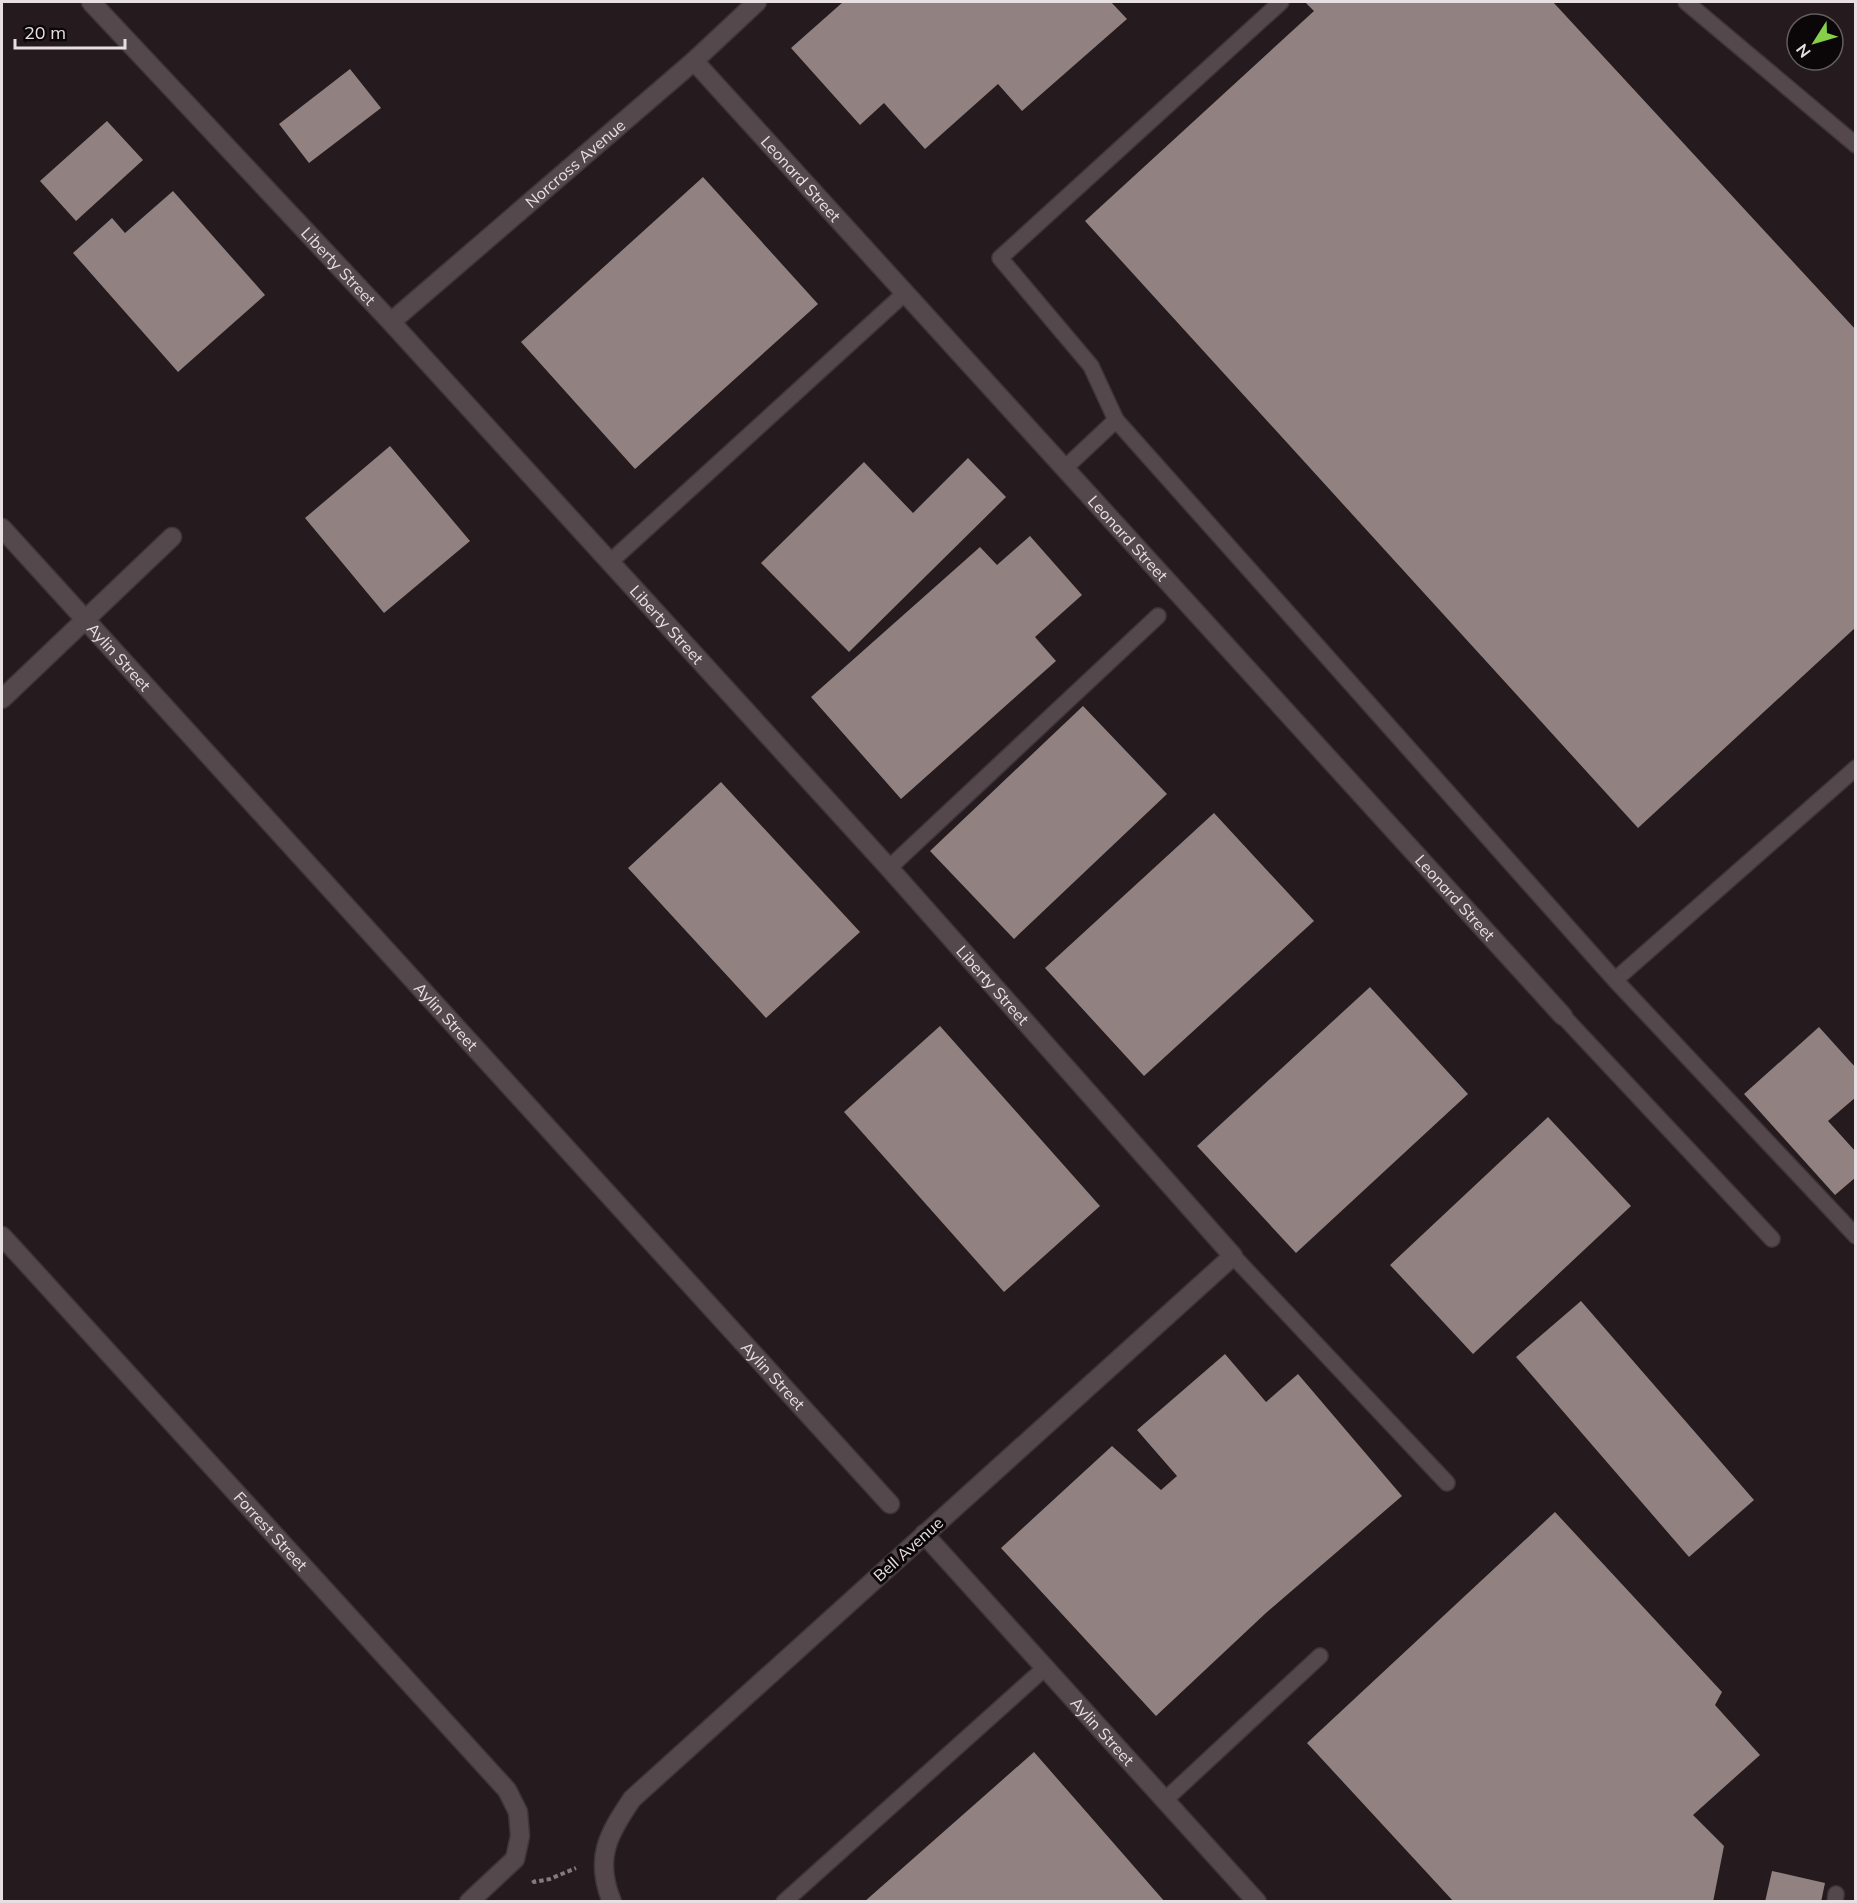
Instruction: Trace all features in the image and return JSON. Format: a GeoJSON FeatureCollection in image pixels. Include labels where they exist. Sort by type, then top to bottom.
{"type":"FeatureCollection","features":[{"type":"Feature","properties":{"kind":"street","name":"Liberty Street"},"geometry":{"type":"LineString","coordinates":[[91,2],[391,322],[889,868],[1233,1256]]}},
{"type":"Feature","properties":{"kind":"street","name":"Norcross Avenue"},"geometry":{"type":"LineString","coordinates":[[391,322],[694,61],[757,2]]}},
{"type":"Feature","properties":{"kind":"street","name":"Leonard Street"},"geometry":{"type":"LineString","coordinates":[[694,61],[1563,1016]]}},
{"type":"Feature","properties":{"kind":"street","name":"Aylin Street"},"geometry":{"type":"LineString","coordinates":[[2,528],[890,1504]]}},
{"type":"Feature","properties":{"kind":"street"},"geometry":{"type":"LineString","coordinates":[[2,699],[172,537]]}},
{"type":"Feature","properties":{"kind":"street","name":"Forrest Street"},"geometry":{"type":"LineString","coordinates":[[2,1236],[507,1790],[518,1812],[520,1836],[515,1859]]}},
{"type":"Feature","properties":{"kind":"street","name":"Bell Avenue"},"geometry":{"type":"LineString","coordinates":[[603,1857],[614,1827],[633,1799],[1233,1256]]}},
{"type":"Feature","properties":{"kind":"street","name":"Aylin Street"},"geometry":{"type":"LineString","coordinates":[[924,1534],[1257,1902]]}},
{"type":"Feature","properties":{"kind":"street"},"geometry":{"type":"LineString","coordinates":[[603,1857],[605,1886],[612,1902]]}},
{"type":"Feature","properties":{"kind":"street"},"geometry":{"type":"LineString","coordinates":[[469,1902],[515,1859]]}},
{"type":"Feature","properties":{"kind":"lane"},"geometry":{"type":"LineString","coordinates":[[1281,2],[1000,258],[1091,366],[1116,420],[1615,980],[1856,1236]]}},
{"type":"Feature","properties":{"kind":"lane"},"geometry":{"type":"LineString","coordinates":[[1686,2],[1856,145]]}},
{"type":"Feature","properties":{"kind":"lane"},"geometry":{"type":"LineString","coordinates":[[610,562],[905,293]]}},
{"type":"Feature","properties":{"kind":"lane"},"geometry":{"type":"LineString","coordinates":[[1065,468],[1116,420]]}},
{"type":"Feature","properties":{"kind":"lane"},"geometry":{"type":"LineString","coordinates":[[889,868],[1158,616]]}},
{"type":"Feature","properties":{"kind":"lane"},"geometry":{"type":"LineString","coordinates":[[1615,980],[1856,768]]}},
{"type":"Feature","properties":{"kind":"lane"},"geometry":{"type":"LineString","coordinates":[[1563,1016],[1772,1239]]}},
{"type":"Feature","properties":{"kind":"lane"},"geometry":{"type":"LineString","coordinates":[[1233,1256],[1447,1483]]}},
{"type":"Feature","properties":{"kind":"lane"},"geometry":{"type":"LineString","coordinates":[[1165,1800],[1320,1656]]}},
{"type":"Feature","properties":{"kind":"lane"},"geometry":{"type":"LineString","coordinates":[[784,1902],[1046,1667]]}},
{"type":"Feature","properties":{"kind":"path"},"geometry":{"type":"LineString","coordinates":[[515,1859],[534,1882],[550,1879],[603,1857]]}},
{"type":"Feature","properties":{"kind":"building"},"geometry":{"type":"Polygon","coordinates":[[[843,2],[1111,2],[1127,19],[1022,111],[998,84],[925,149],[884,103],[860,125],[791,48],[843,2]]]}},
{"type":"Feature","properties":{"kind":"building"},"geometry":{"type":"Polygon","coordinates":[[[1305,2],[1553,2],[1856,330],[1856,627],[1638,828],[1085,221],[1314,11],[1305,2]]]}},
{"type":"Feature","properties":{"kind":"building"},"geometry":{"type":"Polygon","coordinates":[[[350,69],[381,108],[309,163],[279,124],[350,69]]]}},
{"type":"Feature","properties":{"kind":"building"},"geometry":{"type":"Polygon","coordinates":[[[107,121],[143,160],[76,221],[40,181],[107,121]]]}},
{"type":"Feature","properties":{"kind":"building"},"geometry":{"type":"Polygon","coordinates":[[[703,177],[818,304],[635,469],[521,342],[703,177]]]}},
{"type":"Feature","properties":{"kind":"building"},"geometry":{"type":"Polygon","coordinates":[[[173,191],[265,295],[178,372],[73,253],[112,218],[125,233],[173,191]]]}},
{"type":"Feature","properties":{"kind":"building"},"geometry":{"type":"Polygon","coordinates":[[[390,446],[470,541],[384,613],[305,518],[390,446]]]}},
{"type":"Feature","properties":{"kind":"building"},"geometry":{"type":"Polygon","coordinates":[[[968,458],[1006,497],[849,652],[761,563],[864,462],[913,513],[968,458]]]}},
{"type":"Feature","properties":{"kind":"building"},"geometry":{"type":"Polygon","coordinates":[[[1030,536],[1082,595],[1035,637],[1056,661],[901,799],[811,697],[980,547],[997,565],[1030,536]]]}},
{"type":"Feature","properties":{"kind":"building"},"geometry":{"type":"Polygon","coordinates":[[[1083,706],[1167,794],[1014,939],[930,851],[1083,706]]]}},
{"type":"Feature","properties":{"kind":"building"},"geometry":{"type":"Polygon","coordinates":[[[721,782],[860,932],[766,1018],[628,868],[721,782]]]}},
{"type":"Feature","properties":{"kind":"building"},"geometry":{"type":"Polygon","coordinates":[[[1214,813],[1314,921],[1144,1076],[1045,968],[1214,813]]]}},
{"type":"Feature","properties":{"kind":"building"},"geometry":{"type":"Polygon","coordinates":[[[1370,987],[1468,1094],[1296,1253],[1197,1146],[1370,987]]]}},
{"type":"Feature","properties":{"kind":"building"},"geometry":{"type":"Polygon","coordinates":[[[940,1026],[1100,1206],[1004,1292],[844,1112],[940,1026]]]}},
{"type":"Feature","properties":{"kind":"building"},"geometry":{"type":"Polygon","coordinates":[[[1819,1027],[1856,1068],[1856,1097],[1828,1121],[1856,1152],[1856,1177],[1835,1195],[1744,1094],[1819,1027]]]}},
{"type":"Feature","properties":{"kind":"building"},"geometry":{"type":"Polygon","coordinates":[[[1548,1117],[1631,1206],[1473,1354],[1390,1265],[1548,1117]]]}},
{"type":"Feature","properties":{"kind":"building"},"geometry":{"type":"Polygon","coordinates":[[[1581,1301],[1754,1500],[1689,1557],[1516,1357],[1581,1301]]]}},
{"type":"Feature","properties":{"kind":"building"},"geometry":{"type":"Polygon","coordinates":[[[1225,1354],[1266,1402],[1298,1374],[1402,1496],[1267,1612],[1156,1716],[1001,1548],[1112,1446],[1161,1490],[1177,1476],[1137,1430],[1225,1354]]]}},
{"type":"Feature","properties":{"kind":"building"},"geometry":{"type":"Polygon","coordinates":[[[1555,1512],[1722,1692],[1715,1705],[1760,1755],[1693,1815],[1724,1846],[1713,1902],[1454,1902],[1307,1743],[1555,1512]]]}},
{"type":"Feature","properties":{"kind":"building"},"geometry":{"type":"Polygon","coordinates":[[[1034,1752],[1165,1902],[864,1902],[1034,1752]]]}},
{"type":"Feature","properties":{"kind":"building"},"geometry":{"type":"Polygon","coordinates":[[[1772,1871],[1825,1883],[1821,1902],[1765,1902],[1772,1871]]]}}]}
